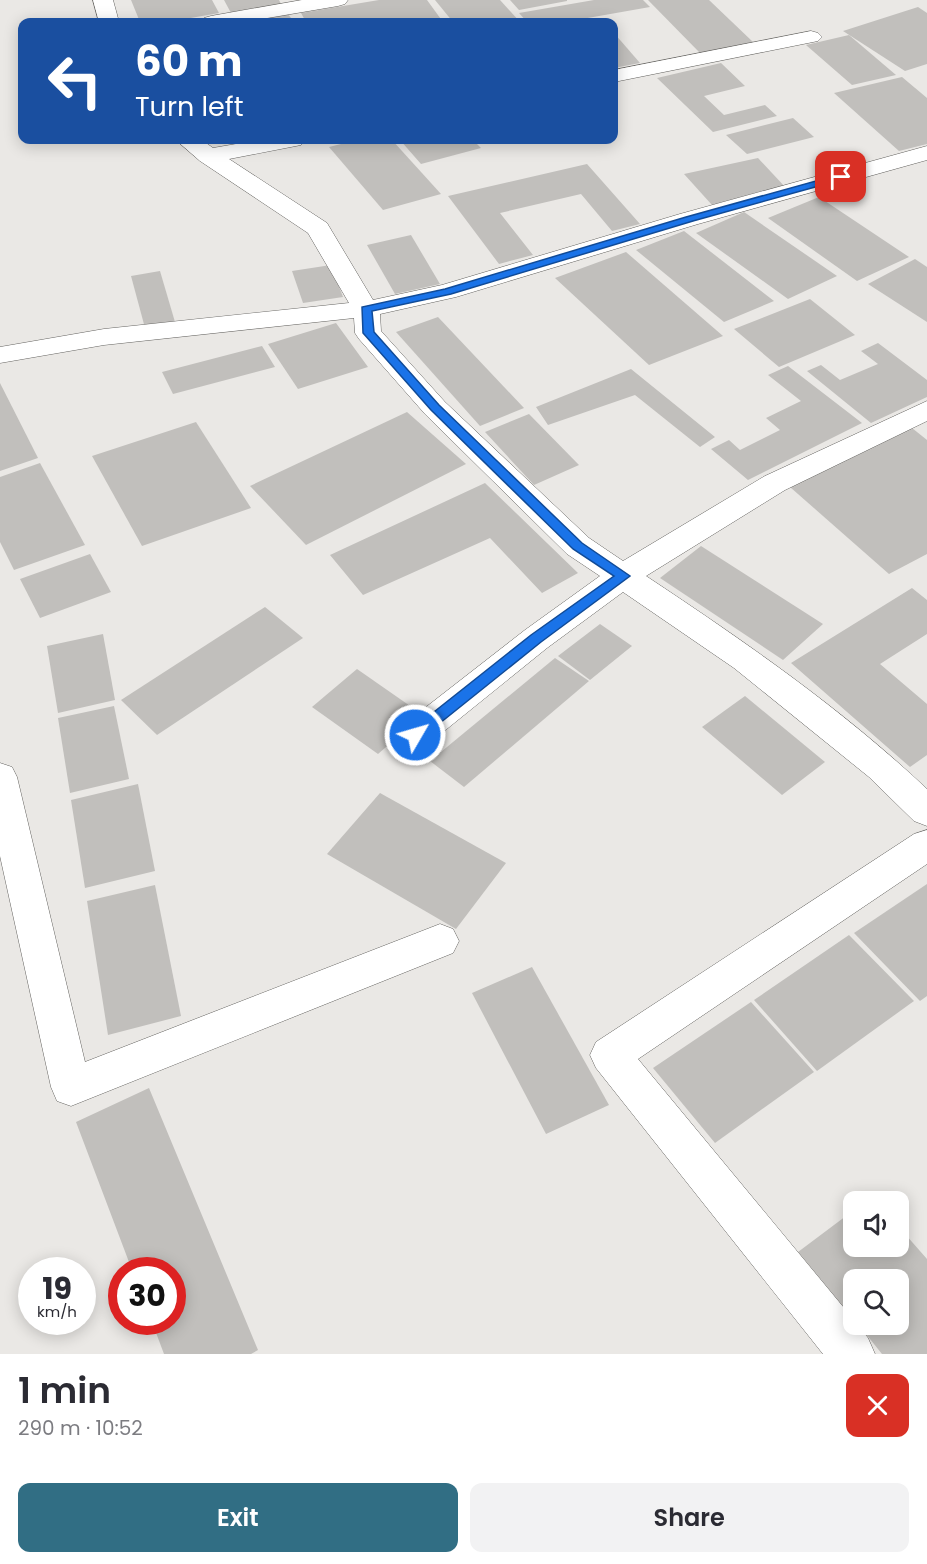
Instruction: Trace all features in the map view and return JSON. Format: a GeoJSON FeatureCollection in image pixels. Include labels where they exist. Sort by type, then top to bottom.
{"type":"FeatureCollection","features":[{"type":"Feature","properties":{"kind":"street"},"geometry":{"type":"LineString","coordinates":[[104,0],[108,18]]}},
{"type":"Feature","properties":{"kind":"street"},"geometry":{"type":"LineString","coordinates":[[234,18],[338,0]]}},
{"type":"Feature","properties":{"kind":"street"},"geometry":{"type":"LineString","coordinates":[[618,75],[811,37]]}},
{"type":"Feature","properties":{"kind":"street"},"geometry":{"type":"LineString","coordinates":[[198,148],[246,144]]}},
{"type":"Feature","properties":{"kind":"street"},"geometry":{"type":"LineString","coordinates":[[198,148],[318,228],[366,309],[368,333],[435,408],[578,546],[746,659],[923,799]]}},
{"type":"Feature","properties":{"kind":"street"},"geometry":{"type":"LineString","coordinates":[[0,355],[104,338],[366,309],[447,292],[690,219],[927,153]]}},
{"type":"Feature","properties":{"kind":"street"},"geometry":{"type":"LineString","coordinates":[[415,735],[536,639],[623,576],[776,483],[927,410]]}},
{"type":"Feature","properties":{"kind":"street"},"geometry":{"type":"LineString","coordinates":[[0,777],[71,1087],[440,942]]}},
{"type":"Feature","properties":{"kind":"street"},"geometry":{"type":"LineString","coordinates":[[852,1354],[610,1055],[927,845]]}},
{"type":"Feature","properties":{"kind":"building"},"geometry":{"type":"Polygon","coordinates":[[[131,0],[212,0],[219,13],[191,18],[138,18],[131,0]]]}},
{"type":"Feature","properties":{"kind":"building"},"geometry":{"type":"Polygon","coordinates":[[[224,0],[279,0],[281,4],[231,13],[224,0]]]}},
{"type":"Feature","properties":{"kind":"building"},"geometry":{"type":"Polygon","coordinates":[[[379,0],[427,0],[440,18],[304,18],[301,13],[379,0]]]}},
{"type":"Feature","properties":{"kind":"building"},"geometry":{"type":"Polygon","coordinates":[[[435,0],[500,0],[516,18],[450,18],[435,0]]]}},
{"type":"Feature","properties":{"kind":"building"},"geometry":{"type":"Polygon","coordinates":[[[510,0],[567,0],[567,1],[519,10],[510,0]]]}},
{"type":"Feature","properties":{"kind":"building"},"geometry":{"type":"Polygon","coordinates":[[[594,0],[643,0],[650,7],[588,18],[523,18],[519,13],[594,0]]]}},
{"type":"Feature","properties":{"kind":"building"},"geometry":{"type":"Polygon","coordinates":[[[648,0],[709,0],[753,42],[700,53],[648,0]]]}},
{"type":"Feature","properties":{"kind":"building"},"geometry":{"type":"Polygon","coordinates":[[[918,7],[927,13],[927,64],[905,71],[843,31],[918,7]]]}},
{"type":"Feature","properties":{"kind":"building"},"geometry":{"type":"Polygon","coordinates":[[[288,14],[291,18],[265,18],[288,14]]]}},
{"type":"Feature","properties":{"kind":"building"},"geometry":{"type":"Polygon","coordinates":[[[849,35],[896,75],[852,85],[806,45],[849,35]]]}},
{"type":"Feature","properties":{"kind":"building"},"geometry":{"type":"Polygon","coordinates":[[[618,38],[640,63],[618,67],[618,38]]]}},
{"type":"Feature","properties":{"kind":"building"},"geometry":{"type":"Polygon","coordinates":[[[721,63],[745,86],[704,96],[724,115],[765,105],[777,116],[713,132],[657,78],[721,63]]]}},
{"type":"Feature","properties":{"kind":"building"},"geometry":{"type":"Polygon","coordinates":[[[902,77],[927,98],[927,144],[899,151],[834,93],[902,77]]]}},
{"type":"Feature","properties":{"kind":"building"},"geometry":{"type":"Polygon","coordinates":[[[793,118],[814,137],[747,154],[726,135],[793,118]]]}},
{"type":"Feature","properties":{"kind":"building"},"geometry":{"type":"Polygon","coordinates":[[[341,144],[396,144],[441,194],[383,210],[329,147],[341,144]]]}},
{"type":"Feature","properties":{"kind":"building"},"geometry":{"type":"Polygon","coordinates":[[[404,144],[477,144],[481,148],[421,164],[404,144]]]}},
{"type":"Feature","properties":{"kind":"building"},"geometry":{"type":"Polygon","coordinates":[[[758,158],[786,188],[712,205],[684,174],[758,158]]]}},
{"type":"Feature","properties":{"kind":"building"},"geometry":{"type":"Polygon","coordinates":[[[587,164],[640,224],[612,231],[581,194],[500,213],[533,255],[499,264],[448,196],[587,164]]]}},
{"type":"Feature","properties":{"kind":"building"},"geometry":{"type":"Polygon","coordinates":[[[819,197],[909,257],[857,281],[768,218],[819,197]]]}},
{"type":"Feature","properties":{"kind":"building"},"geometry":{"type":"Polygon","coordinates":[[[744,212],[837,276],[788,299],[696,233],[744,212]]]}},
{"type":"Feature","properties":{"kind":"building"},"geometry":{"type":"Polygon","coordinates":[[[684,231],[774,301],[724,322],[636,250],[684,231]]]}},
{"type":"Feature","properties":{"kind":"building"},"geometry":{"type":"Polygon","coordinates":[[[411,235],[440,284],[395,294],[367,245],[411,235]]]}},
{"type":"Feature","properties":{"kind":"building"},"geometry":{"type":"Polygon","coordinates":[[[626,252],[723,336],[649,365],[555,278],[626,252]]]}},
{"type":"Feature","properties":{"kind":"building"},"geometry":{"type":"Polygon","coordinates":[[[915,259],[927,267],[927,322],[868,284],[915,259]]]}},
{"type":"Feature","properties":{"kind":"building"},"geometry":{"type":"Polygon","coordinates":[[[331,265],[343,297],[303,303],[292,271],[331,265]]]}},
{"type":"Feature","properties":{"kind":"building"},"geometry":{"type":"Polygon","coordinates":[[[160,271],[175,322],[145,328],[131,276],[160,271]]]}},
{"type":"Feature","properties":{"kind":"building"},"geometry":{"type":"Polygon","coordinates":[[[810,299],[855,335],[779,367],[734,329],[810,299]]]}},
{"type":"Feature","properties":{"kind":"building"},"geometry":{"type":"Polygon","coordinates":[[[438,317],[524,408],[480,426],[396,332],[438,317]]]}},
{"type":"Feature","properties":{"kind":"building"},"geometry":{"type":"Polygon","coordinates":[[[336,323],[368,367],[298,389],[268,344],[336,323]]]}},
{"type":"Feature","properties":{"kind":"building"},"geometry":{"type":"Polygon","coordinates":[[[878,343],[927,380],[927,397],[871,423],[807,371],[821,365],[840,380],[878,364],[861,351],[878,343]]]}},
{"type":"Feature","properties":{"kind":"building"},"geometry":{"type":"Polygon","coordinates":[[[262,346],[275,367],[173,394],[162,372],[262,346]]]}},
{"type":"Feature","properties":{"kind":"building"},"geometry":{"type":"Polygon","coordinates":[[[788,366],[862,423],[748,480],[711,449],[729,440],[740,450],[780,430],[766,418],[801,401],[768,375],[788,366]]]}},
{"type":"Feature","properties":{"kind":"building"},"geometry":{"type":"Polygon","coordinates":[[[631,369],[715,437],[700,447],[635,395],[548,425],[536,407],[631,369]]]}},
{"type":"Feature","properties":{"kind":"building"},"geometry":{"type":"Polygon","coordinates":[[[0,383],[38,458],[0,471],[0,383]]]}},
{"type":"Feature","properties":{"kind":"building"},"geometry":{"type":"Polygon","coordinates":[[[407,412],[466,464],[306,545],[250,486],[407,412]]]}},
{"type":"Feature","properties":{"kind":"building"},"geometry":{"type":"Polygon","coordinates":[[[529,414],[579,465],[534,485],[485,432],[529,414]]]}},
{"type":"Feature","properties":{"kind":"building"},"geometry":{"type":"Polygon","coordinates":[[[196,422],[251,508],[142,546],[92,456],[196,422]]]}},
{"type":"Feature","properties":{"kind":"building"},"geometry":{"type":"Polygon","coordinates":[[[912,428],[927,440],[927,554],[889,574],[790,487],[912,428]]]}},
{"type":"Feature","properties":{"kind":"building"},"geometry":{"type":"Polygon","coordinates":[[[40,463],[85,545],[14,570],[0,542],[0,477],[40,463]]]}},
{"type":"Feature","properties":{"kind":"building"},"geometry":{"type":"Polygon","coordinates":[[[485,483],[578,573],[542,593],[490,538],[363,595],[330,555],[485,483]]]}},
{"type":"Feature","properties":{"kind":"building"},"geometry":{"type":"Polygon","coordinates":[[[701,546],[823,624],[783,660],[660,578],[701,546]]]}},
{"type":"Feature","properties":{"kind":"building"},"geometry":{"type":"Polygon","coordinates":[[[90,554],[111,592],[40,618],[20,579],[90,554]]]}},
{"type":"Feature","properties":{"kind":"building"},"geometry":{"type":"Polygon","coordinates":[[[912,588],[927,600],[927,634],[880,664],[927,704],[927,755],[910,767],[791,663],[912,588]]]}},
{"type":"Feature","properties":{"kind":"building"},"geometry":{"type":"Polygon","coordinates":[[[265,607],[303,638],[157,735],[121,700],[265,607]]]}},
{"type":"Feature","properties":{"kind":"building"},"geometry":{"type":"Polygon","coordinates":[[[600,624],[632,646],[590,680],[558,656],[600,624]]]}},
{"type":"Feature","properties":{"kind":"building"},"geometry":{"type":"Polygon","coordinates":[[[103,634],[115,700],[58,713],[47,646],[103,634]]]}},
{"type":"Feature","properties":{"kind":"building"},"geometry":{"type":"Polygon","coordinates":[[[555,658],[589,681],[464,787],[430,761],[555,658]]]}},
{"type":"Feature","properties":{"kind":"building"},"geometry":{"type":"Polygon","coordinates":[[[357,669],[423,715],[378,754],[312,707],[357,669]]]}},
{"type":"Feature","properties":{"kind":"building"},"geometry":{"type":"Polygon","coordinates":[[[745,696],[825,762],[782,795],[702,727],[745,696]]]}},
{"type":"Feature","properties":{"kind":"building"},"geometry":{"type":"Polygon","coordinates":[[[114,706],[129,779],[70,793],[58,718],[114,706]]]}},
{"type":"Feature","properties":{"kind":"building"},"geometry":{"type":"Polygon","coordinates":[[[138,784],[155,871],[85,888],[71,800],[138,784]]]}},
{"type":"Feature","properties":{"kind":"building"},"geometry":{"type":"Polygon","coordinates":[[[380,793],[506,863],[456,929],[327,854],[380,793]]]}},
{"type":"Feature","properties":{"kind":"building"},"geometry":{"type":"Polygon","coordinates":[[[927,884],[927,996],[920,1001],[854,933],[927,884]]]}},
{"type":"Feature","properties":{"kind":"building"},"geometry":{"type":"Polygon","coordinates":[[[155,885],[181,1016],[108,1035],[87,901],[155,885]]]}},
{"type":"Feature","properties":{"kind":"building"},"geometry":{"type":"Polygon","coordinates":[[[849,935],[914,1001],[817,1071],[754,1000],[849,935]]]}},
{"type":"Feature","properties":{"kind":"building"},"geometry":{"type":"Polygon","coordinates":[[[532,967],[609,1105],[546,1134],[472,993],[532,967]]]}},
{"type":"Feature","properties":{"kind":"building"},"geometry":{"type":"Polygon","coordinates":[[[751,1002],[814,1072],[715,1143],[653,1068],[751,1002]]]}},
{"type":"Feature","properties":{"kind":"building"},"geometry":{"type":"Polygon","coordinates":[[[149,1088],[258,1350],[251,1354],[164,1354],[157,1335],[186,1335],[186,1257],[127,1257],[76,1122],[149,1088]]]}},
{"type":"Feature","properties":{"kind":"building"},"geometry":{"type":"Polygon","coordinates":[[[843,1218],[843,1257],[909,1257],[909,1239],[927,1259],[927,1354],[882,1354],[867,1335],[909,1335],[909,1269],[843,1269],[843,1307],[798,1252],[843,1218]]]}},
{"type":"Feature","properties":{"kind":"route"},"geometry":{"type":"LineString","coordinates":[[415,735],[536,639],[623,576],[578,546],[435,408],[368,333],[366,309],[447,292],[690,219],[841,177]]}}]}
